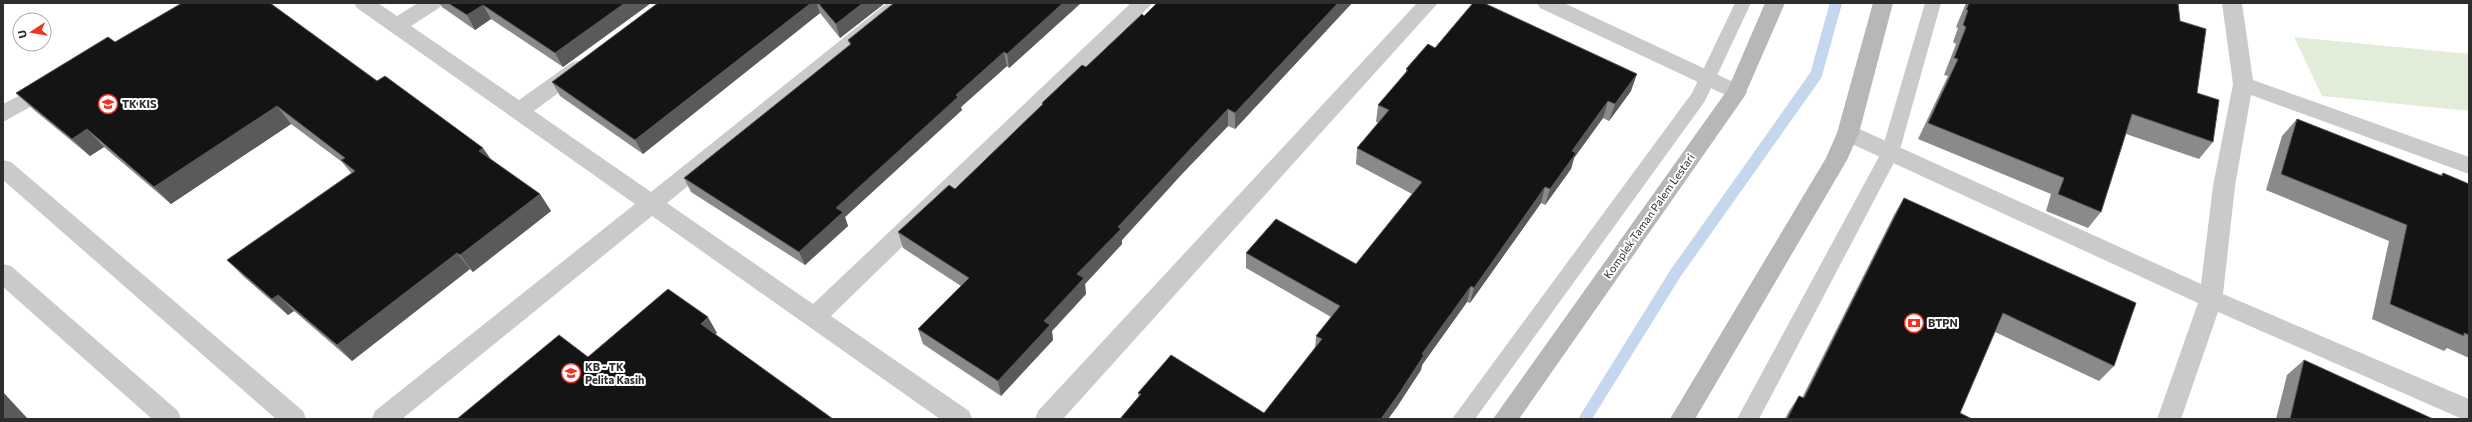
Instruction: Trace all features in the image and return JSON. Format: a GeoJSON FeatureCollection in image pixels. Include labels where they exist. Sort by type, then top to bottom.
{"type":"FeatureCollection","features":[{"type":"Feature","properties":{"kind":"street"},"geometry":{"type":"LineString","coordinates":[[364,3],[960,419]]}},
{"type":"Feature","properties":{"kind":"street"},"geometry":{"type":"LineString","coordinates":[[397,26],[432,3]]}},
{"type":"Feature","properties":{"kind":"street"},"geometry":{"type":"LineString","coordinates":[[384,419],[650,203],[900,3]]}},
{"type":"Feature","properties":{"kind":"street"},"geometry":{"type":"LineString","coordinates":[[814,317],[1143,3]]}},
{"type":"Feature","properties":{"kind":"street"},"geometry":{"type":"LineString","coordinates":[[1047,419],[1428,3]]}},
{"type":"Feature","properties":{"kind":"street"},"geometry":{"type":"LineString","coordinates":[[1547,3],[1737,92]]}},
{"type":"Feature","properties":{"kind":"street","name":"Komplek Taman Palem Lestari"},"geometry":{"type":"LineString","coordinates":[[1505,419],[1737,92],[1775,3]]}},
{"type":"Feature","properties":{"kind":"street"},"geometry":{"type":"LineString","coordinates":[[1682,419],[1836,160],[1848,133],[1883,3]]}},
{"type":"Feature","properties":{"kind":"street"},"geometry":{"type":"LineString","coordinates":[[2170,419],[2211,299],[2224,186],[2230,163],[2243,84],[2232,3]]}},
{"type":"Feature","properties":{"kind":"street"},"geometry":{"type":"LineString","coordinates":[[519,112],[596,55]]}},
{"type":"Feature","properties":{"kind":"street"},"geometry":{"type":"LineString","coordinates":[[3,114],[64,78]]}},
{"type":"Feature","properties":{"kind":"street"},"geometry":{"type":"LineString","coordinates":[[2243,84],[2469,166]]}},
{"type":"Feature","properties":{"kind":"street"},"geometry":{"type":"LineString","coordinates":[[1848,133],[2211,299],[2469,410]]}},
{"type":"Feature","properties":{"kind":"street"},"geometry":{"type":"LineString","coordinates":[[3,168],[294,419]]}},
{"type":"Feature","properties":{"kind":"street"},"geometry":{"type":"LineString","coordinates":[[3,273],[169,419]]}},
{"type":"Feature","properties":{"kind":"lane"},"geometry":{"type":"LineString","coordinates":[[1463,419],[1699,96],[1706,77],[1743,3]]}},
{"type":"Feature","properties":{"kind":"lane"},"geometry":{"type":"LineString","coordinates":[[1748,419],[1890,153],[1933,3]]}},
{"type":"Feature","properties":{"kind":"green space"},"geometry":{"type":"Polygon","coordinates":[[[2294,37],[2469,54],[2469,111],[2322,96],[2294,37]]]}},
{"type":"Feature","properties":{"kind":"building"},"geometry":{"type":"Polygon","coordinates":[[[182,3],[270,3],[377,81],[385,76],[483,148],[479,151],[540,194],[460,255],[457,253],[337,345],[278,295],[272,299],[227,260],[355,171],[341,160],[345,158],[277,106],[154,187],[87,129],[72,139],[16,93],[108,37],[115,42],[182,3]]]}},
{"type":"Feature","properties":{"kind":"building"},"geometry":{"type":"Polygon","coordinates":[[[448,3],[625,3],[555,53],[483,5],[467,15],[448,3]]]}},
{"type":"Feature","properties":{"kind":"building"},"geometry":{"type":"Polygon","coordinates":[[[658,3],[811,3],[635,140],[552,82],[658,3]]]}},
{"type":"Feature","properties":{"kind":"building"},"geometry":{"type":"Polygon","coordinates":[[[818,3],[863,3],[836,24],[818,3]]]}},
{"type":"Feature","properties":{"kind":"building"},"geometry":{"type":"Polygon","coordinates":[[[894,3],[1063,3],[1007,54],[1004,52],[956,95],[958,97],[836,208],[843,212],[799,252],[684,178],[851,44],[848,40],[894,3]]]}},
{"type":"Feature","properties":{"kind":"building"},"geometry":{"type":"Polygon","coordinates":[[[1157,3],[1338,3],[1235,113],[1228,109],[1118,227],[1121,229],[1077,274],[1084,278],[1044,321],[1050,325],[998,381],[918,329],[969,278],[898,232],[949,185],[955,189],[1082,65],[1086,67],[1142,14],[1144,16],[1157,3]]]}},
{"type":"Feature","properties":{"kind":"building"},"geometry":{"type":"Polygon","coordinates":[[[1473,3],[1484,3],[1637,74],[1615,104],[1608,101],[1572,151],[1576,153],[1550,189],[1545,187],[1474,288],[1471,286],[1422,354],[1424,355],[1381,419],[1120,419],[1141,394],[1138,393],[1171,355],[1264,413],[1322,339],[1316,336],[1340,306],[1246,253],[1276,219],[1356,264],[1422,182],[1357,148],[1389,110],[1378,105],[1408,70],[1406,69],[1428,44],[1435,48],[1473,3]]]}},
{"type":"Feature","properties":{"kind":"building"},"geometry":{"type":"Polygon","coordinates":[[[1969,3],[2178,3],[2180,21],[2206,29],[2197,93],[2219,100],[2213,142],[2132,114],[2101,212],[2058,194],[2064,178],[1928,123],[1958,59],[1954,58],[1966,27],[1963,25],[1969,3]]]}},
{"type":"Feature","properties":{"kind":"building"},"geometry":{"type":"Polygon","coordinates":[[[2297,119],[2442,176],[2443,173],[2469,184],[2469,335],[2464,333],[2464,336],[2390,304],[2407,225],[2281,174],[2297,119]]]}},
{"type":"Feature","properties":{"kind":"building"},"geometry":{"type":"Polygon","coordinates":[[[1904,198],[2136,303],[2114,366],[2003,313],[1960,413],[1972,419],[1787,419],[1799,396],[1804,398],[1904,198]]]}},
{"type":"Feature","properties":{"kind":"building"},"geometry":{"type":"Polygon","coordinates":[[[668,289],[708,317],[701,324],[833,419],[457,419],[559,335],[588,357],[668,289]]]}},
{"type":"Feature","properties":{"kind":"building"},"geometry":{"type":"Polygon","coordinates":[[[2304,360],[2433,419],[2290,419],[2304,360]]]}},
{"type":"Feature","properties":{"kind":"waterway"},"geometry":{"type":"LineString","coordinates":[[1585,419],[1675,274],[1816,75],[1836,3]]}},
{"type":"Feature","properties":{"kind":"place","name":"TK KIS"},"geometry":{"type":"Point","coordinates":[108,104]}},
{"type":"Feature","properties":{"kind":"place","name":"BTPN"},"geometry":{"type":"Point","coordinates":[1914,323]}},
{"type":"Feature","properties":{"kind":"place","name":"KB - TK Pelita Kasih"},"geometry":{"type":"Point","coordinates":[571,373]}}]}
